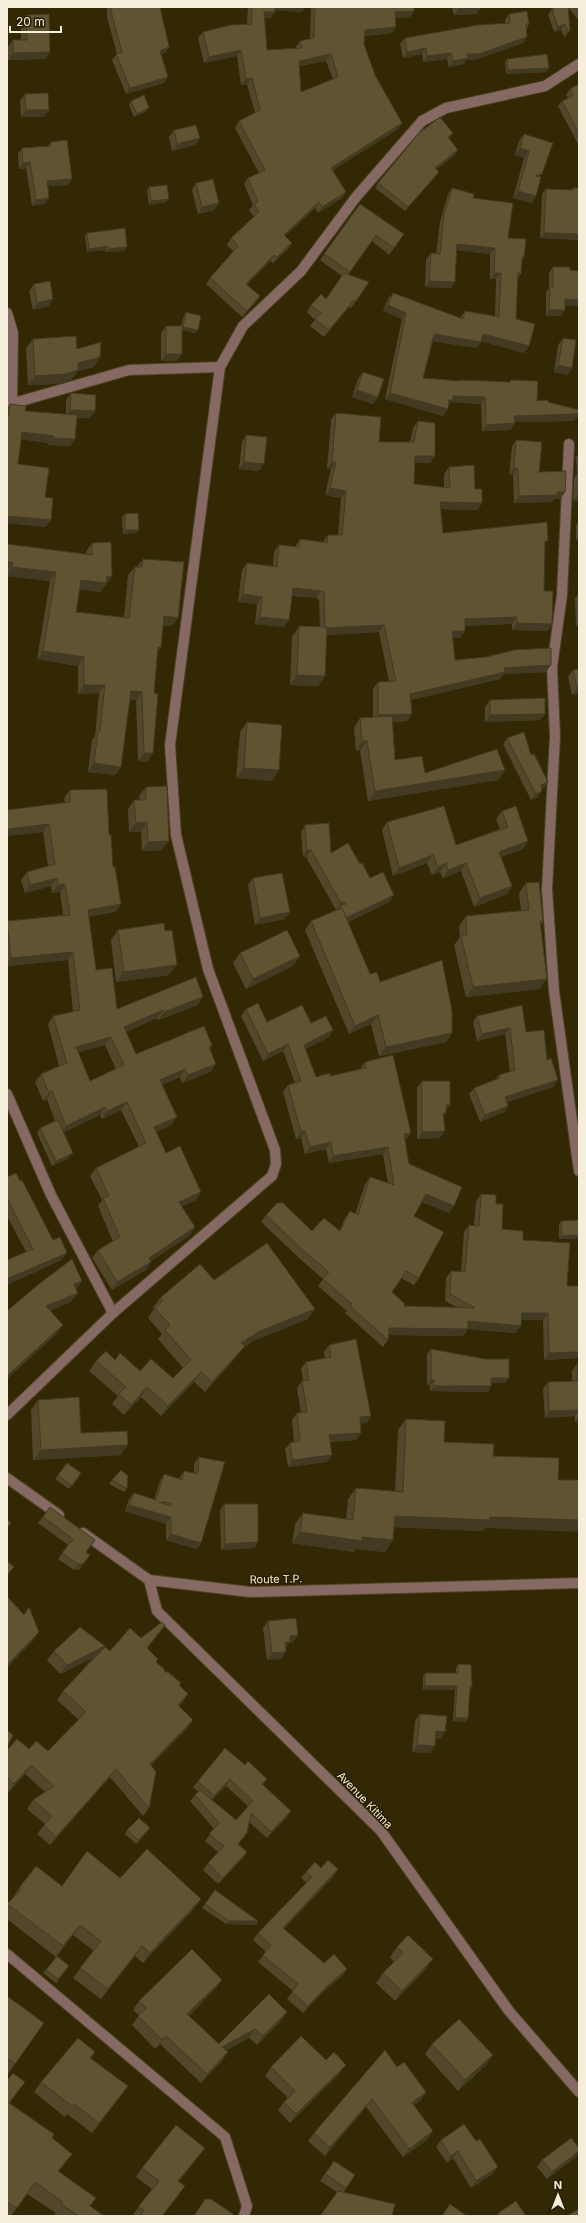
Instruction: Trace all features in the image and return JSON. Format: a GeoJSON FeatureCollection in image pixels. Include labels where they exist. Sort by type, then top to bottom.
{"type":"FeatureCollection","features":[{"type":"Feature","properties":{"kind":"street"},"geometry":{"type":"LineString","coordinates":[[7,1415],[113,1313],[272,1176],[276,1164],[275,1150],[208,969],[176,828],[170,745],[220,366],[243,326],[301,272],[356,197],[422,121],[446,108],[545,86],[579,64]]}},
{"type":"Feature","properties":{"kind":"street"},"geometry":{"type":"LineString","coordinates":[[7,313],[13,333],[10,403],[129,370],[220,366]]}},
{"type":"Feature","properties":{"kind":"street"},"geometry":{"type":"LineString","coordinates":[[568,444],[562,595],[552,667],[555,736],[546,889],[554,991],[579,1171]]}},
{"type":"Feature","properties":{"kind":"street"},"geometry":{"type":"LineString","coordinates":[[7,1094],[51,1195],[113,1313]]}},
{"type":"Feature","properties":{"kind":"street","name":"Route T.P."},"geometry":{"type":"LineString","coordinates":[[7,1478],[149,1580],[250,1592],[579,1583]]}},
{"type":"Feature","properties":{"kind":"street","name":"Avenue Kitima"},"geometry":{"type":"LineString","coordinates":[[149,1580],[157,1611],[381,1831],[509,2011],[579,2092]]}},
{"type":"Feature","properties":{"kind":"street"},"geometry":{"type":"LineString","coordinates":[[7,1954],[225,2137],[247,2206],[244,2216]]}},
{"type":"Feature","properties":{"kind":"building"},"geometry":{"type":"Polygon","coordinates":[[[111,7],[160,7],[169,47],[160,51],[168,77],[130,88],[116,54],[122,52],[111,7]]]}},
{"type":"Feature","properties":{"kind":"building"},"geometry":{"type":"Polygon","coordinates":[[[252,7],[275,7],[275,12],[264,12],[267,50],[302,48],[300,41],[314,38],[315,7],[414,7],[414,11],[395,12],[396,27],[365,30],[364,44],[375,75],[402,123],[331,168],[346,192],[322,207],[319,202],[284,235],[292,243],[277,257],[274,255],[246,284],[260,296],[247,311],[210,278],[238,246],[231,238],[259,212],[254,204],[258,202],[248,178],[265,170],[239,121],[260,110],[252,78],[246,79],[241,50],[209,57],[203,32],[230,25],[252,24],[252,7]],[[331,54],[299,61],[301,92],[338,77],[331,54]]]}},
{"type":"Feature","properties":{"kind":"building"},"geometry":{"type":"Polygon","coordinates":[[[458,7],[481,7],[459,8],[458,7]]]}},
{"type":"Feature","properties":{"kind":"building"},"geometry":{"type":"Polygon","coordinates":[[[557,7],[568,7],[570,31],[568,31],[565,24],[558,27],[552,9],[557,7]]]}},
{"type":"Feature","properties":{"kind":"building"},"geometry":{"type":"Polygon","coordinates":[[[527,11],[529,24],[526,24],[527,37],[479,54],[467,54],[468,58],[453,61],[451,53],[427,56],[426,48],[407,52],[405,38],[478,25],[510,23],[509,14],[527,11]]]}},
{"type":"Feature","properties":{"kind":"building"},"geometry":{"type":"Polygon","coordinates":[[[49,14],[50,52],[13,53],[13,40],[27,40],[26,15],[49,14]]]}},
{"type":"Feature","properties":{"kind":"building"},"geometry":{"type":"Polygon","coordinates":[[[547,54],[549,68],[508,70],[507,59],[547,54]]]}},
{"type":"Feature","properties":{"kind":"building"},"geometry":{"type":"Polygon","coordinates":[[[579,84],[579,133],[562,101],[573,96],[570,89],[579,84]]]}},
{"type":"Feature","properties":{"kind":"building"},"geometry":{"type":"Polygon","coordinates":[[[48,93],[49,110],[26,110],[25,94],[48,93]]]}},
{"type":"Feature","properties":{"kind":"building"},"geometry":{"type":"Polygon","coordinates":[[[144,95],[149,108],[137,114],[131,101],[144,95]]]}},
{"type":"Feature","properties":{"kind":"building"},"geometry":{"type":"Polygon","coordinates":[[[440,117],[453,133],[448,137],[458,150],[435,168],[439,172],[408,207],[378,183],[419,133],[440,117]]]}},
{"type":"Feature","properties":{"kind":"building"},"geometry":{"type":"Polygon","coordinates":[[[196,125],[200,138],[177,144],[174,130],[196,125]]]}},
{"type":"Feature","properties":{"kind":"building"},"geometry":{"type":"Polygon","coordinates":[[[524,134],[553,143],[542,174],[536,176],[541,177],[536,196],[518,191],[529,151],[520,148],[524,134]]]}},
{"type":"Feature","properties":{"kind":"building"},"geometry":{"type":"Polygon","coordinates":[[[67,140],[72,179],[47,181],[49,198],[36,200],[30,162],[23,163],[22,148],[51,146],[51,142],[67,140]]]}},
{"type":"Feature","properties":{"kind":"building"},"geometry":{"type":"Polygon","coordinates":[[[213,179],[219,203],[202,207],[196,183],[213,179]]]}},
{"type":"Feature","properties":{"kind":"building"},"geometry":{"type":"Polygon","coordinates":[[[167,185],[169,199],[151,201],[149,187],[167,185]]]}},
{"type":"Feature","properties":{"kind":"building"},"geometry":{"type":"Polygon","coordinates":[[[452,188],[474,194],[473,198],[513,203],[508,238],[526,239],[524,257],[522,257],[521,274],[518,273],[516,319],[535,324],[529,346],[483,334],[481,342],[434,334],[423,378],[460,381],[538,381],[537,401],[548,400],[548,402],[579,410],[579,414],[514,416],[515,423],[486,425],[485,397],[453,396],[453,400],[449,400],[448,409],[390,393],[406,313],[388,305],[393,293],[463,319],[465,311],[499,317],[501,273],[494,273],[495,248],[457,244],[455,282],[429,281],[431,253],[440,254],[444,215],[452,188]]]}},
{"type":"Feature","properties":{"kind":"building"},"geometry":{"type":"Polygon","coordinates":[[[573,188],[579,188],[579,234],[544,233],[546,189],[573,190],[573,188]]]}},
{"type":"Feature","properties":{"kind":"building"},"geometry":{"type":"Polygon","coordinates":[[[360,204],[404,234],[394,248],[376,235],[350,272],[324,254],[360,204]]]}},
{"type":"Feature","properties":{"kind":"building"},"geometry":{"type":"Polygon","coordinates":[[[125,228],[127,247],[108,249],[108,246],[89,249],[87,233],[125,228]]]}},
{"type":"Feature","properties":{"kind":"building"},"geometry":{"type":"Polygon","coordinates":[[[553,267],[570,267],[570,270],[579,271],[579,300],[565,299],[565,310],[549,310],[550,287],[553,287],[553,267]]]}},
{"type":"Feature","properties":{"kind":"building"},"geometry":{"type":"Polygon","coordinates":[[[344,273],[369,282],[356,301],[354,300],[329,330],[315,319],[321,313],[311,305],[321,294],[326,299],[344,273]]]}},
{"type":"Feature","properties":{"kind":"building"},"geometry":{"type":"Polygon","coordinates":[[[50,281],[53,299],[37,303],[34,284],[50,281]]]}},
{"type":"Feature","properties":{"kind":"building"},"geometry":{"type":"Polygon","coordinates":[[[186,312],[201,316],[198,330],[183,327],[186,312]]]}},
{"type":"Feature","properties":{"kind":"building"},"geometry":{"type":"Polygon","coordinates":[[[166,326],[182,326],[182,354],[166,354],[166,326]]]}},
{"type":"Feature","properties":{"kind":"building"},"geometry":{"type":"Polygon","coordinates":[[[76,336],[77,349],[101,342],[100,357],[78,363],[78,370],[65,374],[35,376],[33,339],[76,336]]]}},
{"type":"Feature","properties":{"kind":"building"},"geometry":{"type":"Polygon","coordinates":[[[563,338],[576,340],[572,368],[558,365],[563,338]]]}},
{"type":"Feature","properties":{"kind":"building"},"geometry":{"type":"Polygon","coordinates":[[[363,372],[384,379],[378,397],[357,390],[363,372]]]}},
{"type":"Feature","properties":{"kind":"building"},"geometry":{"type":"Polygon","coordinates":[[[71,393],[96,395],[95,411],[70,410],[71,393]]]}},
{"type":"Feature","properties":{"kind":"building"},"geometry":{"type":"Polygon","coordinates":[[[10,404],[26,406],[25,411],[77,415],[75,439],[53,438],[54,436],[22,432],[18,464],[49,468],[45,497],[53,498],[51,520],[7,516],[7,423],[10,404]]]}},
{"type":"Feature","properties":{"kind":"building"},"geometry":{"type":"Polygon","coordinates":[[[336,413],[381,417],[379,442],[414,442],[418,421],[435,423],[435,456],[415,456],[414,484],[450,488],[449,467],[474,465],[475,489],[482,489],[482,503],[440,502],[443,533],[547,522],[548,541],[545,541],[544,591],[553,591],[552,624],[517,623],[517,617],[465,619],[465,631],[452,631],[455,660],[486,657],[514,650],[551,648],[551,665],[504,668],[505,672],[410,694],[412,714],[378,715],[378,682],[396,681],[384,625],[327,628],[325,627],[324,592],[293,588],[289,620],[260,617],[262,597],[243,594],[247,563],[277,567],[279,545],[299,547],[300,539],[327,543],[328,535],[342,535],[346,491],[330,488],[336,462],[332,462],[336,413]]]}},
{"type":"Feature","properties":{"kind":"building"},"geometry":{"type":"Polygon","coordinates":[[[246,435],[267,437],[264,464],[244,462],[246,435]]]}},
{"type":"Feature","properties":{"kind":"building"},"geometry":{"type":"Polygon","coordinates":[[[516,440],[542,442],[539,472],[566,471],[565,492],[557,492],[557,495],[519,496],[518,468],[514,468],[516,440]]]}},
{"type":"Feature","properties":{"kind":"building"},"geometry":{"type":"Polygon","coordinates":[[[579,471],[579,494],[578,494],[579,471]]]}},
{"type":"Feature","properties":{"kind":"building"},"geometry":{"type":"Polygon","coordinates":[[[138,513],[139,530],[125,530],[125,514],[138,513]]]}},
{"type":"Feature","properties":{"kind":"building"},"geometry":{"type":"Polygon","coordinates":[[[111,542],[112,577],[107,576],[106,583],[81,580],[76,612],[129,618],[135,567],[142,567],[143,559],[184,562],[178,618],[164,616],[161,647],[158,647],[154,693],[158,694],[153,753],[144,753],[142,692],[131,691],[121,767],[94,763],[98,731],[100,731],[105,685],[84,685],[84,657],[43,651],[56,572],[12,567],[13,562],[7,562],[7,544],[92,555],[92,543],[111,542]]]}},
{"type":"Feature","properties":{"kind":"building"},"geometry":{"type":"Polygon","coordinates":[[[299,626],[327,627],[325,676],[297,675],[299,626]]]}},
{"type":"Feature","properties":{"kind":"building"},"geometry":{"type":"Polygon","coordinates":[[[579,669],[579,688],[577,688],[573,670],[579,669]]]}},
{"type":"Feature","properties":{"kind":"building"},"geometry":{"type":"Polygon","coordinates":[[[545,698],[545,714],[490,715],[490,700],[545,698]]]}},
{"type":"Feature","properties":{"kind":"building"},"geometry":{"type":"Polygon","coordinates":[[[392,716],[395,760],[422,756],[425,773],[497,749],[505,770],[375,791],[367,741],[362,741],[360,718],[392,716]]]}},
{"type":"Feature","properties":{"kind":"building"},"geometry":{"type":"Polygon","coordinates":[[[247,722],[282,725],[279,770],[244,768],[247,722]]]}},
{"type":"Feature","properties":{"kind":"building"},"geometry":{"type":"Polygon","coordinates":[[[524,732],[531,755],[534,754],[548,782],[541,785],[542,791],[536,794],[507,738],[524,732]]]}},
{"type":"Feature","properties":{"kind":"building"},"geometry":{"type":"Polygon","coordinates":[[[167,786],[169,841],[148,842],[147,822],[136,823],[134,800],[146,800],[146,787],[167,786]]]}},
{"type":"Feature","properties":{"kind":"building"},"geometry":{"type":"Polygon","coordinates":[[[107,789],[109,835],[111,835],[113,867],[115,867],[121,904],[88,910],[96,970],[112,968],[117,1009],[196,977],[203,997],[164,1012],[163,1010],[124,1027],[136,1054],[204,1026],[212,1045],[209,1047],[216,1064],[188,1075],[185,1069],[160,1080],[177,1117],[154,1127],[166,1153],[180,1146],[201,1192],[179,1202],[195,1227],[149,1258],[151,1262],[117,1282],[98,1250],[120,1237],[103,1198],[109,1196],[96,1168],[146,1143],[127,1102],[107,1111],[105,1107],[66,1126],[52,1091],[49,1093],[41,1074],[67,1063],[53,1016],[80,1010],[73,952],[11,958],[7,921],[70,915],[65,884],[58,885],[57,878],[30,885],[27,872],[55,864],[49,824],[7,829],[7,810],[70,802],[70,790],[107,789]],[[111,1037],[76,1047],[90,1081],[124,1065],[111,1037]]]}},
{"type":"Feature","properties":{"kind":"building"},"geometry":{"type":"Polygon","coordinates":[[[444,806],[456,845],[508,827],[502,811],[516,806],[528,841],[499,852],[512,886],[480,898],[466,863],[448,870],[446,863],[438,867],[433,855],[399,868],[387,822],[444,806]]]}},
{"type":"Feature","properties":{"kind":"building"},"geometry":{"type":"Polygon","coordinates":[[[329,823],[331,853],[348,843],[360,864],[362,863],[370,878],[383,872],[394,895],[346,918],[340,906],[346,904],[345,902],[341,903],[311,850],[307,850],[305,825],[329,823]]]}},
{"type":"Feature","properties":{"kind":"building"},"geometry":{"type":"Polygon","coordinates":[[[282,873],[290,912],[260,918],[253,878],[282,873]]]}},
{"type":"Feature","properties":{"kind":"building"},"geometry":{"type":"Polygon","coordinates":[[[539,882],[543,921],[540,921],[547,979],[473,987],[461,936],[467,935],[466,916],[529,910],[526,883],[539,882]]]}},
{"type":"Feature","properties":{"kind":"building"},"geometry":{"type":"Polygon","coordinates":[[[342,908],[370,974],[377,972],[380,982],[442,960],[452,1011],[452,1033],[386,1047],[378,1015],[355,1026],[311,921],[342,908]]]}},
{"type":"Feature","properties":{"kind":"building"},"geometry":{"type":"Polygon","coordinates":[[[164,923],[165,931],[172,930],[177,965],[124,972],[118,930],[164,923]]]}},
{"type":"Feature","properties":{"kind":"building"},"geometry":{"type":"Polygon","coordinates":[[[287,930],[300,956],[253,979],[240,953],[287,930]]]}},
{"type":"Feature","properties":{"kind":"building"},"geometry":{"type":"Polygon","coordinates":[[[258,1003],[267,1022],[302,1005],[311,1023],[326,1016],[333,1030],[304,1045],[316,1077],[330,1073],[330,1076],[366,1068],[365,1062],[393,1055],[411,1133],[404,1134],[409,1164],[462,1187],[454,1206],[426,1194],[414,1216],[444,1232],[419,1278],[406,1271],[392,1292],[405,1304],[404,1306],[475,1308],[450,1294],[451,1271],[465,1272],[469,1225],[479,1226],[481,1194],[496,1195],[496,1204],[503,1204],[502,1229],[523,1231],[523,1240],[570,1243],[567,1286],[579,1286],[579,1352],[549,1353],[548,1313],[522,1313],[521,1326],[468,1321],[468,1329],[389,1328],[388,1340],[350,1306],[352,1304],[323,1279],[329,1272],[304,1251],[266,1215],[277,1203],[283,1203],[312,1231],[324,1218],[340,1231],[350,1211],[358,1215],[370,1177],[394,1185],[388,1147],[333,1156],[331,1142],[310,1147],[305,1131],[301,1132],[288,1085],[301,1081],[288,1044],[268,1054],[246,1009],[258,1003]]]}},
{"type":"Feature","properties":{"kind":"building"},"geometry":{"type":"Polygon","coordinates":[[[522,1005],[526,1032],[544,1030],[547,1060],[551,1058],[558,1080],[505,1097],[508,1106],[485,1115],[474,1088],[500,1078],[499,1075],[515,1070],[510,1028],[482,1034],[477,1016],[522,1005]]]}},
{"type":"Feature","properties":{"kind":"building"},"geometry":{"type":"Polygon","coordinates":[[[422,1081],[450,1081],[450,1105],[446,1105],[446,1113],[443,1113],[445,1131],[422,1132],[422,1081]]]}},
{"type":"Feature","properties":{"kind":"building"},"geometry":{"type":"Polygon","coordinates":[[[58,1120],[73,1153],[56,1161],[40,1128],[58,1120]]]}},
{"type":"Feature","properties":{"kind":"building"},"geometry":{"type":"Polygon","coordinates":[[[16,1173],[20,1181],[22,1180],[53,1240],[60,1237],[67,1253],[7,1279],[7,1260],[33,1249],[7,1200],[7,1177],[16,1173]]]}},
{"type":"Feature","properties":{"kind":"building"},"geometry":{"type":"Polygon","coordinates":[[[579,1220],[579,1235],[562,1236],[561,1221],[579,1220]]]}},
{"type":"Feature","properties":{"kind":"building"},"geometry":{"type":"Polygon","coordinates":[[[267,1243],[315,1309],[260,1331],[241,1343],[245,1346],[212,1382],[201,1372],[168,1406],[147,1387],[131,1405],[119,1394],[126,1387],[96,1361],[106,1351],[115,1360],[120,1353],[140,1371],[151,1359],[173,1378],[191,1360],[165,1330],[170,1325],[155,1308],[163,1301],[160,1298],[200,1264],[214,1280],[267,1243]]]}},
{"type":"Feature","properties":{"kind":"building"},"geometry":{"type":"Polygon","coordinates":[[[72,1259],[82,1281],[74,1284],[78,1293],[46,1306],[63,1325],[7,1376],[7,1311],[72,1259]]]}},
{"type":"Feature","properties":{"kind":"building"},"geometry":{"type":"Polygon","coordinates":[[[356,1339],[371,1416],[360,1417],[361,1433],[329,1435],[332,1455],[292,1460],[290,1443],[300,1441],[297,1413],[307,1412],[302,1381],[309,1380],[306,1362],[331,1357],[329,1345],[356,1339]]]}},
{"type":"Feature","properties":{"kind":"building"},"geometry":{"type":"Polygon","coordinates":[[[431,1349],[485,1359],[509,1359],[509,1378],[491,1378],[491,1386],[434,1386],[434,1380],[431,1380],[431,1349]]]}},
{"type":"Feature","properties":{"kind":"building"},"geometry":{"type":"Polygon","coordinates":[[[577,1364],[579,1364],[579,1410],[549,1411],[548,1382],[578,1381],[577,1364]]]}},
{"type":"Feature","properties":{"kind":"building"},"geometry":{"type":"Polygon","coordinates":[[[79,1397],[81,1433],[127,1431],[128,1445],[41,1450],[38,1400],[79,1397]]]}},
{"type":"Feature","properties":{"kind":"building"},"geometry":{"type":"Polygon","coordinates":[[[406,1419],[445,1421],[444,1442],[494,1444],[493,1456],[559,1458],[558,1480],[579,1480],[579,1520],[490,1517],[490,1520],[395,1516],[393,1540],[362,1537],[362,1541],[300,1532],[303,1513],[353,1520],[356,1488],[403,1492],[406,1419]]]}},
{"type":"Feature","properties":{"kind":"building"},"geometry":{"type":"Polygon","coordinates":[[[199,1457],[225,1462],[201,1543],[171,1534],[171,1517],[129,1505],[134,1493],[156,1500],[164,1474],[182,1480],[184,1471],[198,1474],[199,1457]],[[159,1502],[171,1506],[171,1503],[159,1502]]]}},
{"type":"Feature","properties":{"kind":"building"},"geometry":{"type":"Polygon","coordinates":[[[67,1463],[81,1473],[72,1486],[58,1475],[67,1463]]]}},
{"type":"Feature","properties":{"kind":"building"},"geometry":{"type":"Polygon","coordinates":[[[121,1470],[128,1476],[127,1489],[112,1480],[121,1470]]]}},
{"type":"Feature","properties":{"kind":"building"},"geometry":{"type":"Polygon","coordinates":[[[224,1504],[258,1504],[258,1542],[225,1544],[224,1504]]]}},
{"type":"Feature","properties":{"kind":"building"},"geometry":{"type":"Polygon","coordinates":[[[50,1507],[95,1540],[86,1552],[90,1555],[83,1564],[78,1564],[62,1553],[73,1539],[43,1517],[50,1507]]]}},
{"type":"Feature","properties":{"kind":"building"},"geometry":{"type":"Polygon","coordinates":[[[7,1519],[11,1523],[7,1528],[7,1519]]]}},
{"type":"Feature","properties":{"kind":"building"},"geometry":{"type":"Polygon","coordinates":[[[7,1561],[14,1567],[7,1575],[7,1561]]]}},
{"type":"Feature","properties":{"kind":"building"},"geometry":{"type":"Polygon","coordinates":[[[7,1596],[24,1615],[29,1607],[39,1632],[8,1664],[7,1663],[7,1596]]]}},
{"type":"Feature","properties":{"kind":"building"},"geometry":{"type":"Polygon","coordinates":[[[296,1618],[298,1635],[290,1636],[290,1642],[285,1642],[286,1652],[272,1653],[268,1621],[296,1618]]]}},
{"type":"Feature","properties":{"kind":"building"},"geometry":{"type":"Polygon","coordinates":[[[162,1622],[165,1625],[147,1648],[158,1659],[156,1662],[164,1669],[165,1672],[168,1672],[181,1683],[179,1685],[188,1694],[178,1705],[193,1720],[150,1764],[156,1772],[149,1808],[116,1769],[56,1837],[44,1825],[52,1816],[33,1800],[54,1786],[31,1765],[14,1784],[7,1777],[7,1750],[17,1739],[29,1749],[36,1741],[48,1751],[86,1712],[63,1691],[105,1647],[110,1651],[130,1628],[141,1638],[162,1622]]]}},
{"type":"Feature","properties":{"kind":"building"},"geometry":{"type":"Polygon","coordinates":[[[80,1627],[105,1646],[67,1665],[54,1651],[80,1627]]]}},
{"type":"Feature","properties":{"kind":"building"},"geometry":{"type":"Polygon","coordinates":[[[458,1664],[471,1665],[472,1687],[470,1686],[468,1718],[455,1718],[457,1686],[425,1686],[425,1673],[458,1673],[458,1664]]]}},
{"type":"Feature","properties":{"kind":"building"},"geometry":{"type":"Polygon","coordinates":[[[420,1714],[447,1716],[445,1732],[436,1731],[435,1746],[417,1745],[420,1714]]]}},
{"type":"Feature","properties":{"kind":"building"},"geometry":{"type":"Polygon","coordinates":[[[7,1730],[13,1735],[7,1747],[7,1730]]]}},
{"type":"Feature","properties":{"kind":"building"},"geometry":{"type":"Polygon","coordinates":[[[225,1748],[245,1765],[248,1761],[267,1779],[262,1784],[291,1811],[271,1832],[251,1813],[247,1833],[238,1844],[247,1852],[223,1878],[208,1863],[224,1846],[209,1834],[219,1823],[195,1795],[200,1790],[236,1820],[253,1801],[230,1779],[214,1796],[198,1781],[225,1748]]]}},
{"type":"Feature","properties":{"kind":"building"},"geometry":{"type":"Polygon","coordinates":[[[139,1818],[150,1828],[138,1840],[127,1830],[139,1818]]]}},
{"type":"Feature","properties":{"kind":"building"},"geometry":{"type":"Polygon","coordinates":[[[147,1849],[201,1899],[150,1953],[142,1946],[108,1989],[80,1968],[101,1941],[80,1925],[63,1946],[7,1904],[21,1890],[19,1888],[36,1866],[62,1886],[87,1851],[120,1878],[147,1849]]]}},
{"type":"Feature","properties":{"kind":"building"},"geometry":{"type":"Polygon","coordinates":[[[328,1860],[338,1869],[283,1928],[324,1963],[334,1954],[347,1969],[326,1987],[308,2006],[292,1992],[298,1984],[263,1955],[271,1945],[258,1933],[312,1877],[306,1872],[315,1862],[321,1868],[328,1860]]]}},
{"type":"Feature","properties":{"kind":"building"},"geometry":{"type":"Polygon","coordinates":[[[215,1890],[258,1921],[229,1921],[205,1904],[215,1890]]]}},
{"type":"Feature","properties":{"kind":"building"},"geometry":{"type":"Polygon","coordinates":[[[408,1935],[433,1959],[402,1991],[383,1973],[403,1953],[397,1947],[408,1935]]]}},
{"type":"Feature","properties":{"kind":"building"},"geometry":{"type":"Polygon","coordinates":[[[192,1949],[222,1980],[187,2014],[219,2044],[269,1994],[287,2012],[263,2036],[255,2029],[222,2047],[228,2052],[207,2074],[166,2036],[162,2040],[138,2016],[146,2008],[139,2001],[192,1949]]]}},
{"type":"Feature","properties":{"kind":"building"},"geometry":{"type":"Polygon","coordinates":[[[57,1956],[69,1966],[58,1979],[46,1970],[57,1956]]]}},
{"type":"Feature","properties":{"kind":"building"},"geometry":{"type":"Polygon","coordinates":[[[7,1996],[44,2023],[15,2064],[7,2058],[7,1996]]]}},
{"type":"Feature","properties":{"kind":"building"},"geometry":{"type":"Polygon","coordinates":[[[459,2019],[493,2055],[465,2080],[432,2044],[459,2019]]]}},
{"type":"Feature","properties":{"kind":"building"},"geometry":{"type":"Polygon","coordinates":[[[301,2036],[326,2060],[334,2052],[346,2065],[296,2114],[284,2102],[295,2091],[271,2067],[301,2036]]]}},
{"type":"Feature","properties":{"kind":"building"},"geometry":{"type":"Polygon","coordinates":[[[78,2038],[95,2052],[90,2058],[128,2086],[99,2123],[74,2104],[72,2106],[41,2082],[78,2038]]]}},
{"type":"Feature","properties":{"kind":"building"},"geometry":{"type":"Polygon","coordinates":[[[385,2050],[397,2067],[404,2062],[426,2092],[412,2103],[433,2131],[409,2149],[372,2099],[330,2147],[314,2133],[385,2050]]]}},
{"type":"Feature","properties":{"kind":"building"},"geometry":{"type":"Polygon","coordinates":[[[13,2073],[25,2082],[9,2103],[54,2134],[52,2138],[72,2154],[58,2171],[96,2198],[90,2206],[104,2216],[79,2216],[62,2205],[63,2202],[35,2182],[17,2208],[7,2202],[7,2080],[13,2073]]]}},
{"type":"Feature","properties":{"kind":"building"},"geometry":{"type":"Polygon","coordinates":[[[464,2124],[476,2141],[480,2139],[498,2167],[476,2181],[458,2151],[451,2156],[441,2140],[464,2124]]]}},
{"type":"Feature","properties":{"kind":"building"},"geometry":{"type":"Polygon","coordinates":[[[176,2125],[205,2148],[178,2181],[185,2186],[162,2216],[140,2216],[144,2210],[138,2207],[159,2181],[142,2168],[176,2125]]]}},
{"type":"Feature","properties":{"kind":"building"},"geometry":{"type":"Polygon","coordinates":[[[571,2138],[579,2148],[579,2151],[552,2172],[542,2160],[571,2138]]]}},
{"type":"Feature","properties":{"kind":"building"},"geometry":{"type":"Polygon","coordinates":[[[334,2161],[355,2175],[346,2188],[325,2174],[334,2161]]]}},
{"type":"Feature","properties":{"kind":"building"},"geometry":{"type":"Polygon","coordinates":[[[338,2191],[395,2204],[392,2216],[320,2216],[338,2191]]]}},
{"type":"Feature","properties":{"kind":"building"},"geometry":{"type":"Polygon","coordinates":[[[205,2199],[211,2199],[233,2214],[232,2216],[194,2216],[205,2199]]]}},
{"type":"Feature","properties":{"kind":"building"},"geometry":{"type":"Polygon","coordinates":[[[516,2201],[526,2216],[500,2216],[498,2213],[516,2201]]]}},
{"type":"Feature","properties":{"kind":"building"},"geometry":{"type":"Polygon","coordinates":[[[450,2204],[467,2216],[442,2216],[450,2204]]]}},
{"type":"Feature","properties":{"kind":"building"},"geometry":{"type":"Polygon","coordinates":[[[579,2209],[579,2216],[567,2216],[579,2209]]]}}]}
